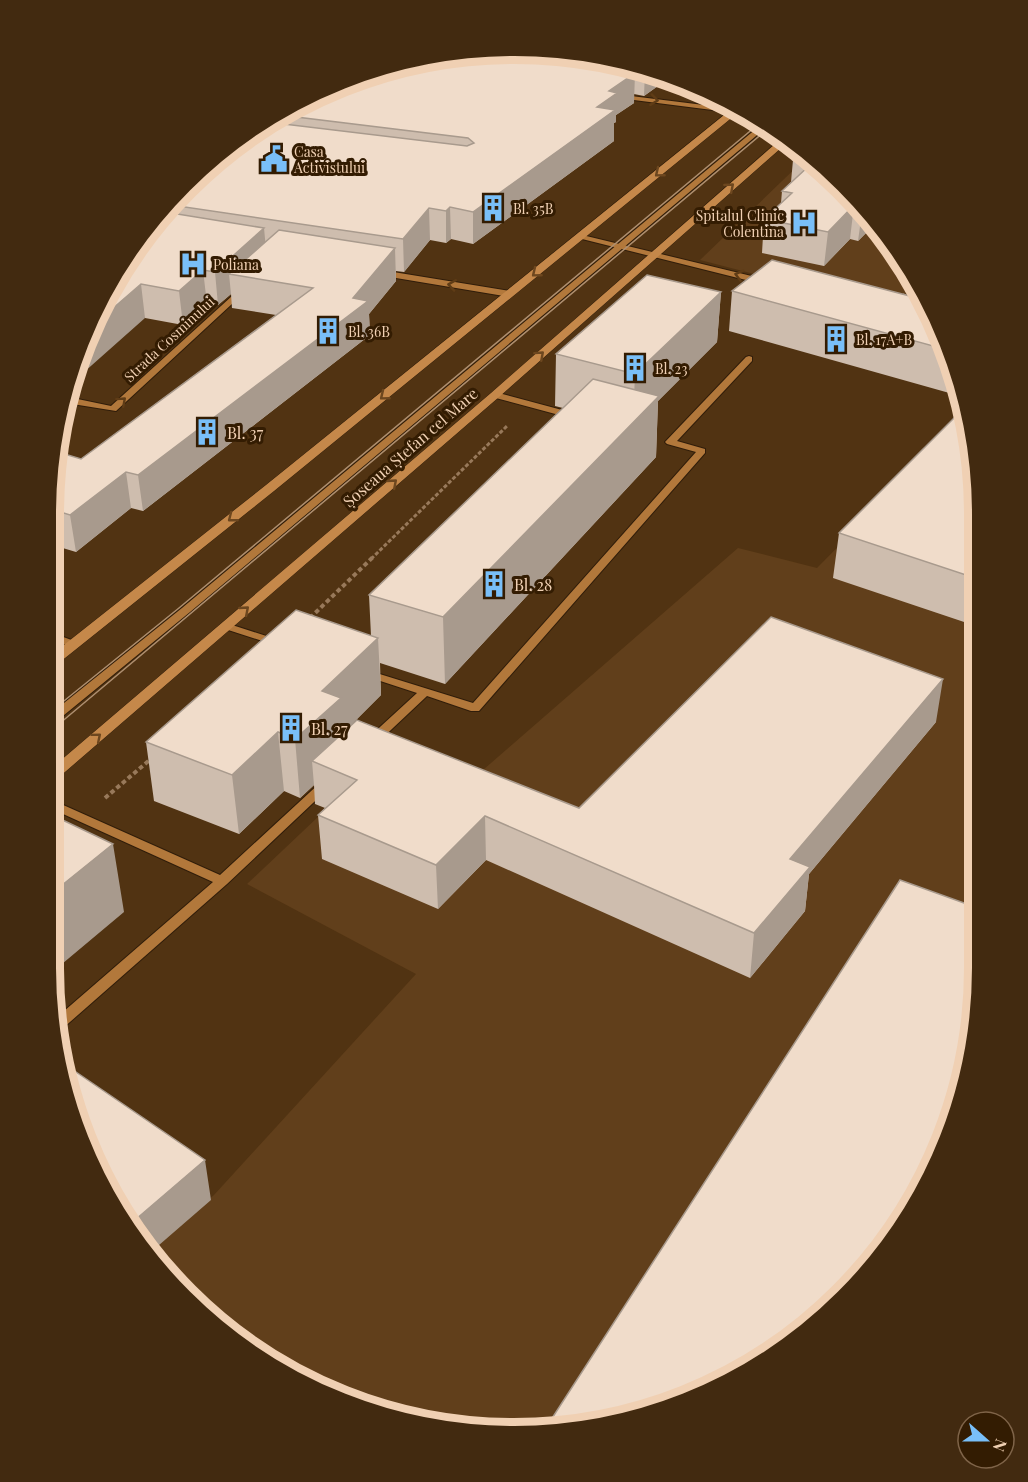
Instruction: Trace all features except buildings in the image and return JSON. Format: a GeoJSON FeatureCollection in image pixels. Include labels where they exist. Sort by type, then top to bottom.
{"type":"FeatureCollection","features":[{"type":"Feature","properties":{"kind":"main road"},"geometry":{"type":"LineString","coordinates":[[60,655],[730,115]]}},
{"type":"Feature","properties":{"kind":"main road","name":"Șoseaua Ștefan cel Mare"},"geometry":{"type":"LineString","coordinates":[[60,769],[495,395],[600,308],[655,254],[778,146]]}},
{"type":"Feature","properties":{"kind":"street"},"geometry":{"type":"LineString","coordinates":[[608,95],[716,108]]}},
{"type":"Feature","properties":{"kind":"street","name":"Șoseaua Ștefan cel Mare"},"geometry":{"type":"LineString","coordinates":[[60,712],[757,131]]}},
{"type":"Feature","properties":{"kind":"street"},"geometry":{"type":"LineString","coordinates":[[581,236],[778,286]]}},
{"type":"Feature","properties":{"kind":"street"},"geometry":{"type":"LineString","coordinates":[[368,271],[510,294]]}},
{"type":"Feature","properties":{"kind":"street","name":"Strada Cosminului"},"geometry":{"type":"LineString","coordinates":[[74,401],[113,409],[252,281]]}},
{"type":"Feature","properties":{"kind":"street"},"geometry":{"type":"LineString","coordinates":[[359,670],[475,708],[702,451],[665,440],[749,359]]}},
{"type":"Feature","properties":{"kind":"street"},"geometry":{"type":"LineString","coordinates":[[495,395],[583,418]]}},
{"type":"Feature","properties":{"kind":"street"},"geometry":{"type":"LineString","coordinates":[[226,626],[288,647]]}},
{"type":"Feature","properties":{"kind":"street"},"geometry":{"type":"LineString","coordinates":[[60,639],[73,644]]}},
{"type":"Feature","properties":{"kind":"street"},"geometry":{"type":"LineString","coordinates":[[363,750],[424,693]]}},
{"type":"Feature","properties":{"kind":"street"},"geometry":{"type":"LineString","coordinates":[[63,1020],[222,880],[336,774]]}},
{"type":"Feature","properties":{"kind":"street"},"geometry":{"type":"LineString","coordinates":[[60,808],[222,880]]}},
{"type":"Feature","properties":{"kind":"path"},"geometry":{"type":"LineString","coordinates":[[908,290],[899,301],[910,303]]}},
{"type":"Feature","properties":{"kind":"path"},"geometry":{"type":"LineString","coordinates":[[288,647],[529,404]]}},
{"type":"Feature","properties":{"kind":"path"},"geometry":{"type":"LineString","coordinates":[[83,818],[152,758]]}},
{"type":"Feature","properties":{"kind":"shaded area","name":"Spitalul Clinic Colentina"},"geometry":{"type":"Polygon","coordinates":[[[801,163],[835,193],[874,238],[907,287],[923,317],[700,260],[801,163]]]}},
{"type":"Feature","properties":{"kind":"shaded area"},"geometry":{"type":"Polygon","coordinates":[[[959,424],[967,484],[968,514],[967,998],[953,1086],[924,1161],[622,1409],[573,1418],[514,1422],[455,1418],[396,1407],[313,1375],[287,1361],[238,1328],[193,1289],[155,1246],[214,1195],[416,974],[247,884],[376,762],[460,790],[738,548],[817,568],[959,424]]]}},
{"type":"Feature","properties":{"kind":"tram line"},"geometry":{"type":"LineString","coordinates":[[60,704],[179,608],[753,129]]}},
{"type":"Feature","properties":{"kind":"tram line"},"geometry":{"type":"LineString","coordinates":[[60,723],[762,134]]}},
{"type":"Feature","properties":{"kind":"place","name":"Casa Activistului"},"geometry":{"type":"Point","coordinates":[274,159]}},
{"type":"Feature","properties":{"kind":"place","name":"Bl. 35B"},"geometry":{"type":"Point","coordinates":[493,208]}},
{"type":"Feature","properties":{"kind":"place","name":"Spitalul Clinic Colentina"},"geometry":{"type":"Point","coordinates":[804,223]}},
{"type":"Feature","properties":{"kind":"place","name":"Poliana"},"geometry":{"type":"Point","coordinates":[193,264]}},
{"type":"Feature","properties":{"kind":"place","name":"Bl. 36B"},"geometry":{"type":"Point","coordinates":[328,331]}},
{"type":"Feature","properties":{"kind":"place","name":"Bl. 17A+B"},"geometry":{"type":"Point","coordinates":[836,339]}},
{"type":"Feature","properties":{"kind":"place","name":"Bl. 23"},"geometry":{"type":"Point","coordinates":[635,368]}},
{"type":"Feature","properties":{"kind":"place","name":"Bl. 37"},"geometry":{"type":"Point","coordinates":[207,432]}},
{"type":"Feature","properties":{"kind":"place","name":"Bl. 28"},"geometry":{"type":"Point","coordinates":[494,584]}},
{"type":"Feature","properties":{"kind":"place","name":"Bl. 27"},"geometry":{"type":"Point","coordinates":[291,728]}}]}
